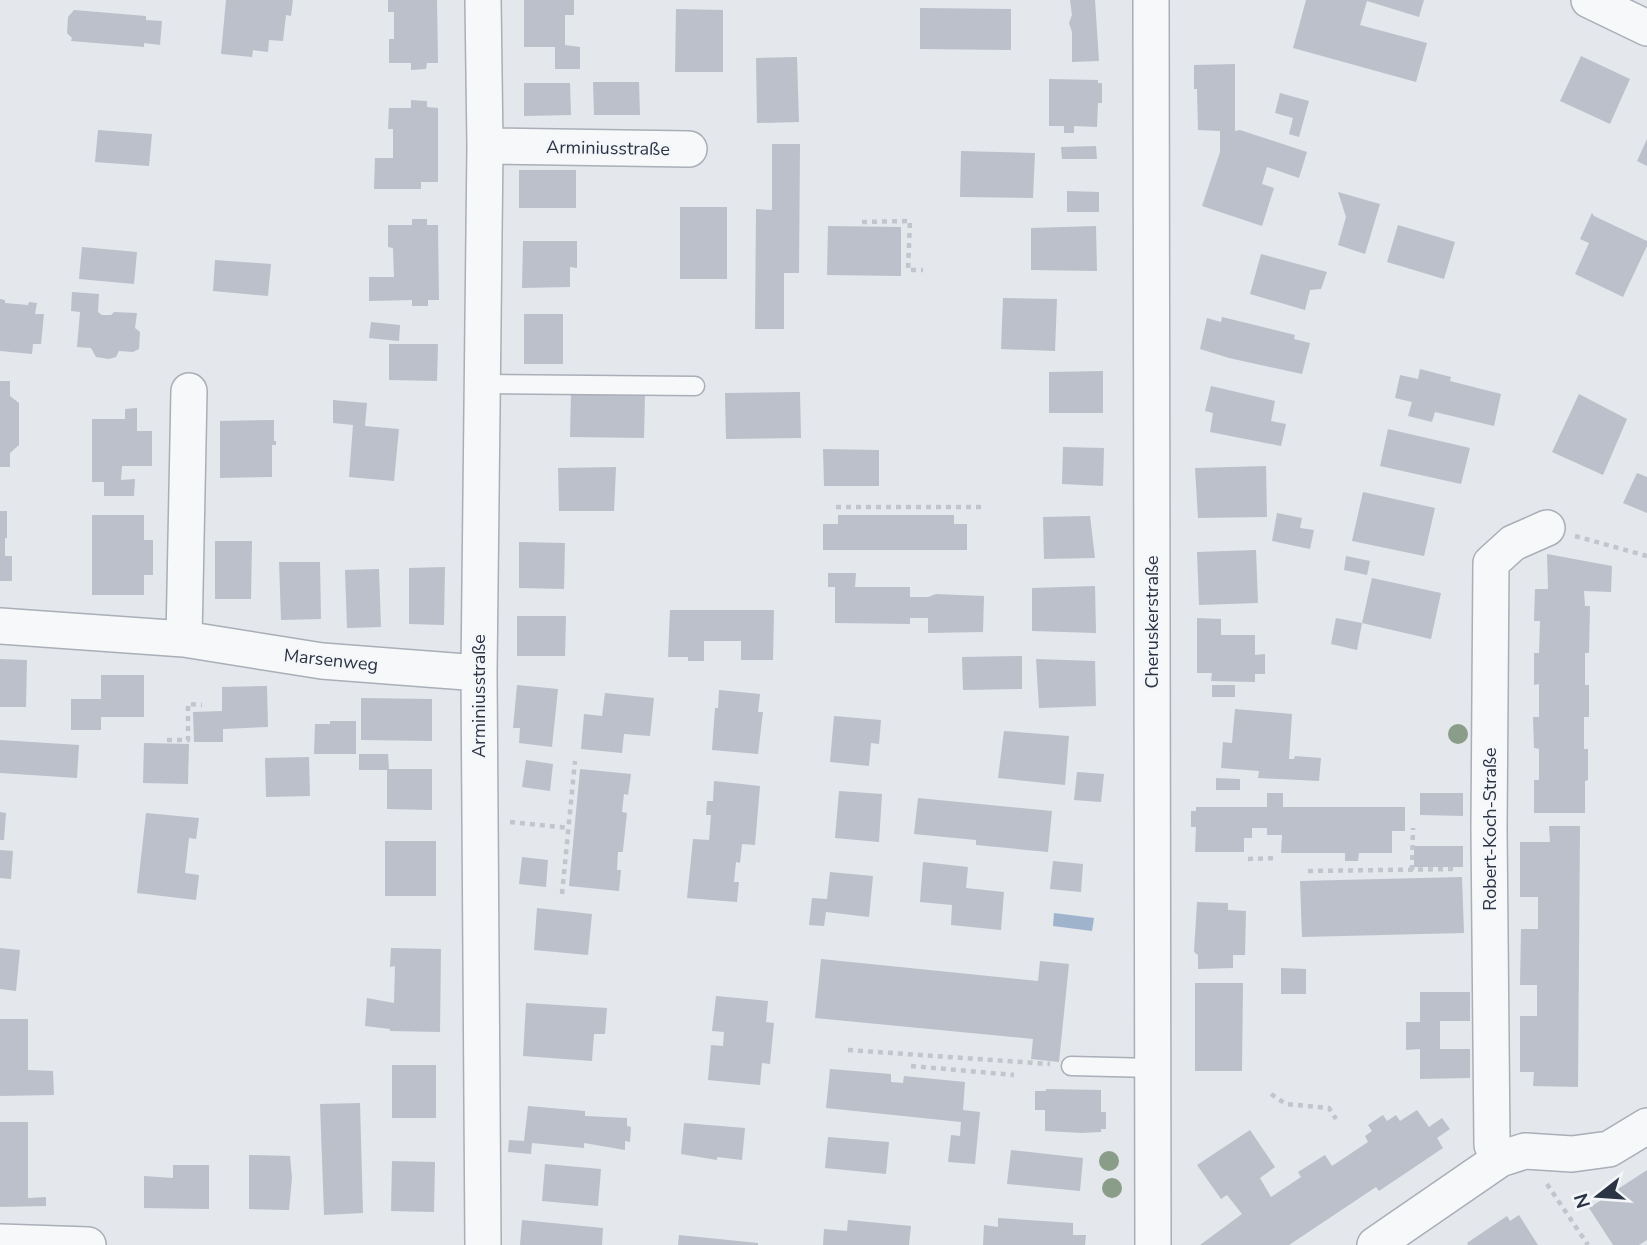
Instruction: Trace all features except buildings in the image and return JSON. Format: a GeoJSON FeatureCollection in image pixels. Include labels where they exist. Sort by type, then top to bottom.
{"type":"FeatureCollection","features":[{"type":"Feature","properties":{"kind":"street","name":"Arminiusstraße"},"geometry":{"type":"LineString","coordinates":[[483,1245],[478,673],[485,146],[484,0]]}},
{"type":"Feature","properties":{"kind":"street","name":"Cheruskerstraße"},"geometry":{"type":"LineString","coordinates":[[1152,0],[1153,1245]]}},
{"type":"Feature","properties":{"kind":"street"},"geometry":{"type":"LineString","coordinates":[[1589,0],[1647,28]]}},
{"type":"Feature","properties":{"kind":"street","name":"Arminiusstraße"},"geometry":{"type":"LineString","coordinates":[[485,146],[689,149]]}},
{"type":"Feature","properties":{"kind":"street"},"geometry":{"type":"LineString","coordinates":[[184,639],[189,391]]}},
{"type":"Feature","properties":{"kind":"street","name":"Robert-Koch-Straße"},"geometry":{"type":"LineString","coordinates":[[1513,1155],[1492,1145],[1489,868],[1491,563],[1513,543],[1547,528]]}},
{"type":"Feature","properties":{"kind":"street","name":"Marsenweg"},"geometry":{"type":"LineString","coordinates":[[0,626],[184,639],[322,661],[478,673]]}},
{"type":"Feature","properties":{"kind":"street"},"geometry":{"type":"LineString","coordinates":[[1375,1245],[1513,1155],[1572,1154],[1609,1149],[1647,1126]]}},
{"type":"Feature","properties":{"kind":"street"},"geometry":{"type":"LineString","coordinates":[[0,1242],[88,1245]]}},
{"type":"Feature","properties":{"kind":"lane"},"geometry":{"type":"LineString","coordinates":[[482,384],[695,386]]}},
{"type":"Feature","properties":{"kind":"lane"},"geometry":{"type":"LineString","coordinates":[[1071,1066],[1153,1068]]}},
{"type":"Feature","properties":{"kind":"path"},"geometry":{"type":"LineString","coordinates":[[862,222],[910,221],[908,270],[923,270]]}},
{"type":"Feature","properties":{"kind":"path"},"geometry":{"type":"LineString","coordinates":[[836,506],[984,507]]}},
{"type":"Feature","properties":{"kind":"path"},"geometry":{"type":"LineString","coordinates":[[1547,528],[1647,556]]}},
{"type":"Feature","properties":{"kind":"path"},"geometry":{"type":"LineString","coordinates":[[167,740],[188,740],[188,704],[202,705]]}},
{"type":"Feature","properties":{"kind":"path"},"geometry":{"type":"LineString","coordinates":[[562,894],[575,761]]}},
{"type":"Feature","properties":{"kind":"path"},"geometry":{"type":"LineString","coordinates":[[480,822],[569,828]]}},
{"type":"Feature","properties":{"kind":"path"},"geometry":{"type":"LineString","coordinates":[[1412,870],[1413,828]]}},
{"type":"Feature","properties":{"kind":"path"},"geometry":{"type":"LineString","coordinates":[[1248,859],[1276,858]]}},
{"type":"Feature","properties":{"kind":"path"},"geometry":{"type":"LineString","coordinates":[[1308,871],[1489,868]]}},
{"type":"Feature","properties":{"kind":"path"},"geometry":{"type":"LineString","coordinates":[[848,1049],[1071,1066]]}},
{"type":"Feature","properties":{"kind":"path"},"geometry":{"type":"LineString","coordinates":[[911,1066],[1014,1076]]}},
{"type":"Feature","properties":{"kind":"path"},"geometry":{"type":"LineString","coordinates":[[1271,1094],[1286,1104],[1329,1108],[1336,1119]]}},
{"type":"Feature","properties":{"kind":"path"},"geometry":{"type":"LineString","coordinates":[[1513,1155],[1588,1245]]}},
{"type":"Feature","properties":{"kind":"water"},"geometry":{"type":"Polygon","coordinates":[[[1054,913],[1094,918],[1092,931],[1053,926],[1054,913]]]}}]}
